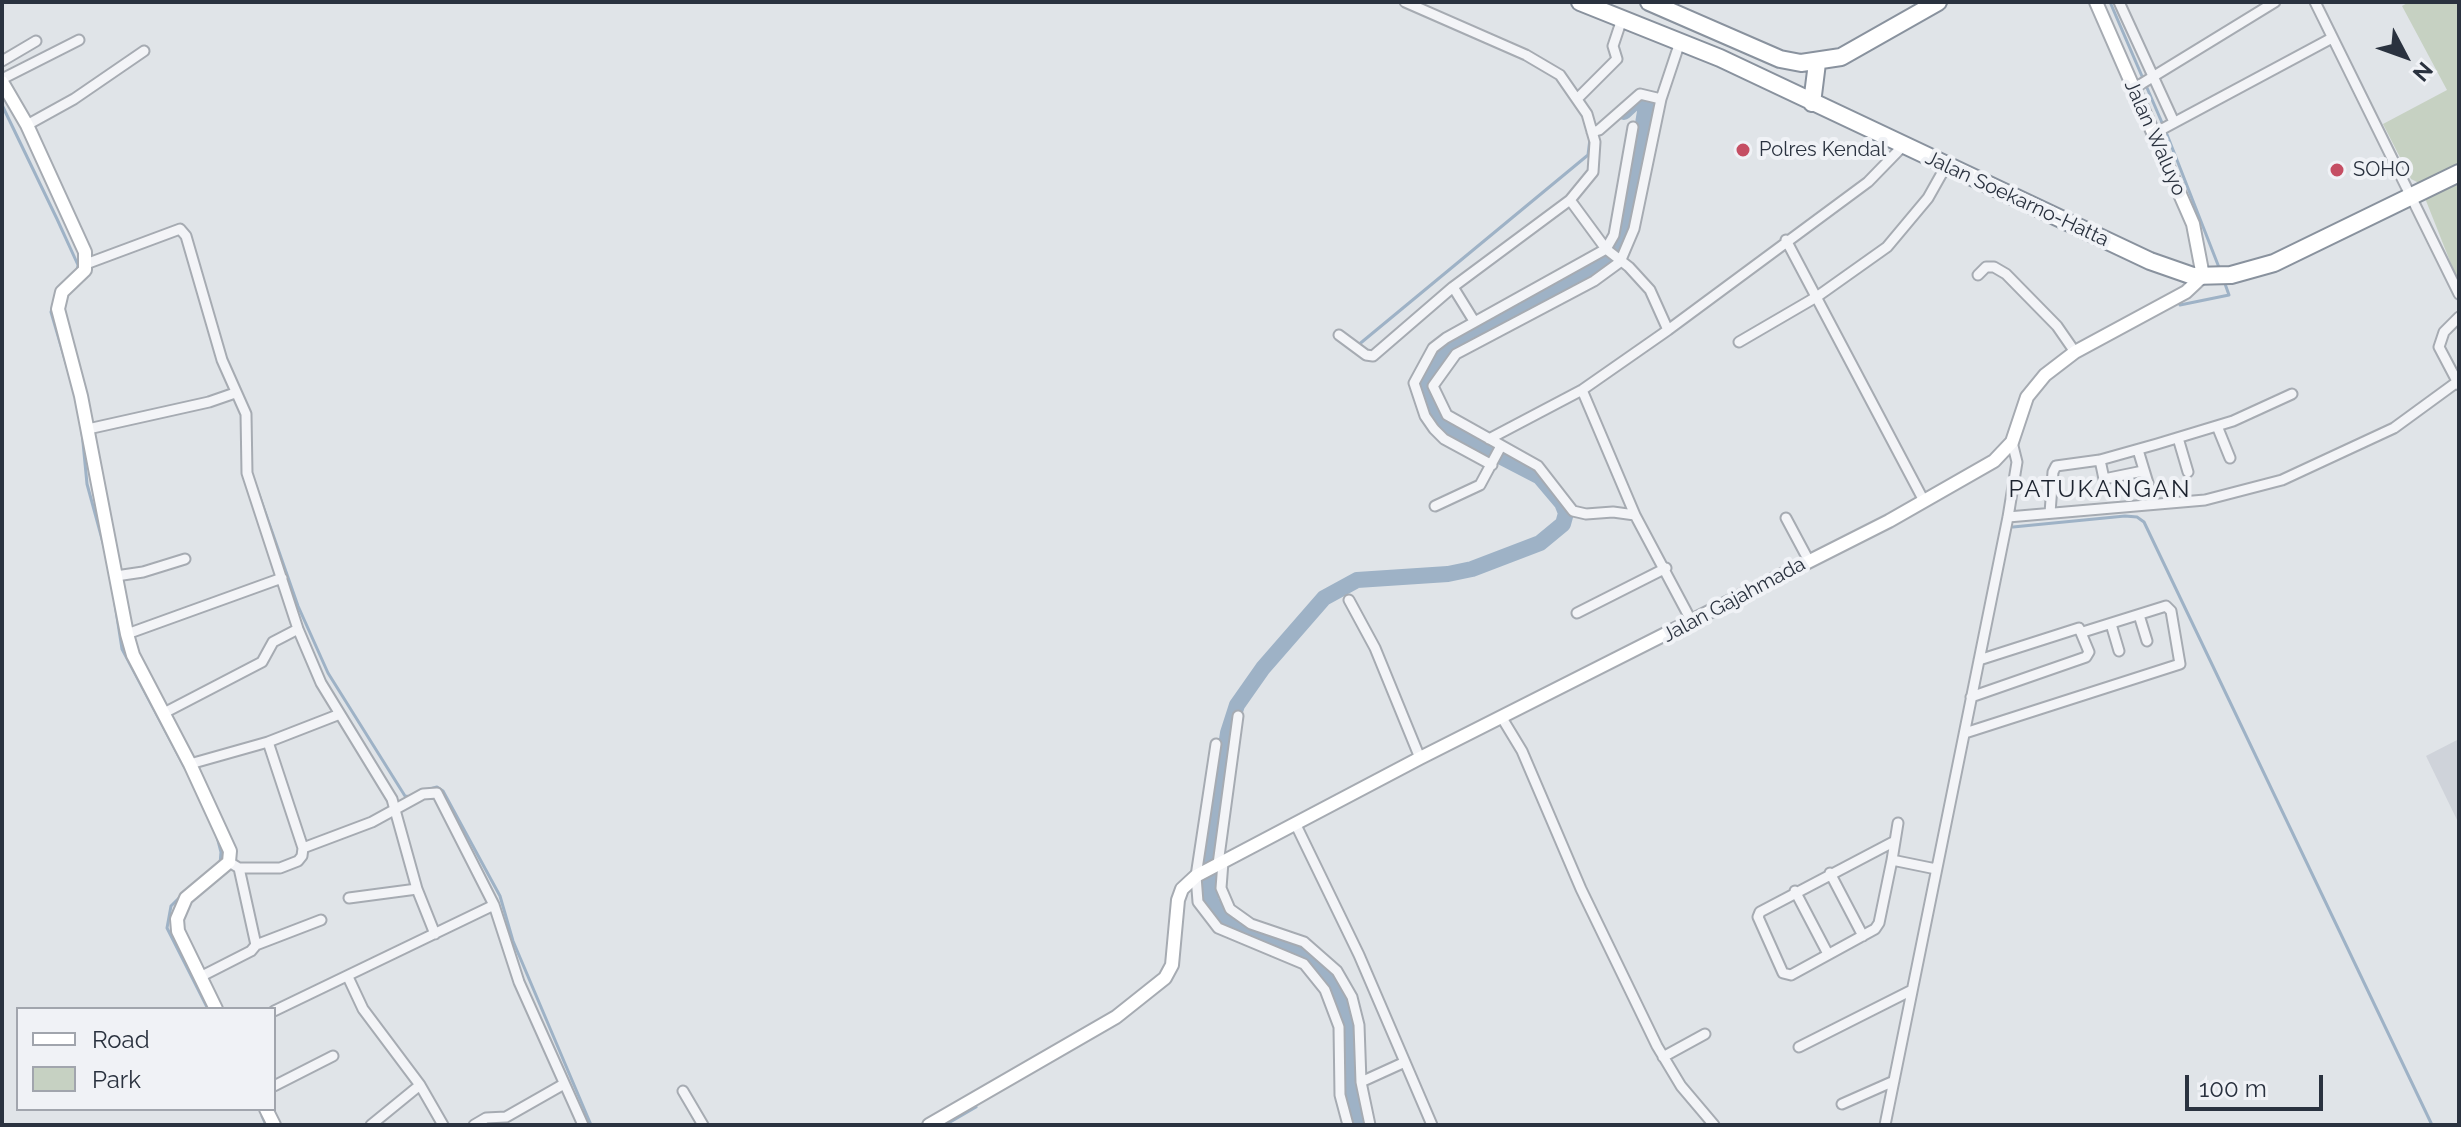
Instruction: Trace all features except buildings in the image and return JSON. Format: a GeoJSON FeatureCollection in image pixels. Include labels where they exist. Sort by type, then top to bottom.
{"type":"FeatureCollection","features":[{"type":"Feature","properties":{"kind":"highway","name":"Jalan Soekarno-Hatta"},"geometry":{"type":"LineString","coordinates":[[1580,2],[1629,26],[1737,67],[2182,274],[2231,275],[2274,263],[2459,173]]}},
{"type":"Feature","properties":{"kind":"highway"},"geometry":{"type":"LineString","coordinates":[[1649,2],[1780,59],[1817,63],[1841,57],[1938,2]]}},
{"type":"Feature","properties":{"kind":"highway"},"geometry":{"type":"LineString","coordinates":[[1812,103],[1817,63]]}},
{"type":"Feature","properties":{"kind":"street"},"geometry":{"type":"LineString","coordinates":[[1339,335],[1366,355],[1373,356],[1453,287],[1570,200],[1593,172],[1594,136],[1579,97],[1560,75],[1526,55],[1405,2]]}},
{"type":"Feature","properties":{"kind":"street"},"geometry":{"type":"LineString","coordinates":[[1568,2],[1629,26],[1613,46],[1617,59],[1579,97]]}},
{"type":"Feature","properties":{"kind":"street","name":"Jalan Waluyo"},"geometry":{"type":"LineString","coordinates":[[2096,2],[2156,132],[2193,224],[2208,276]]}},
{"type":"Feature","properties":{"kind":"street"},"geometry":{"type":"LineString","coordinates":[[2119,2],[2172,123]]}},
{"type":"Feature","properties":{"kind":"street"},"geometry":{"type":"LineString","coordinates":[[2136,88],[2275,2]]}},
{"type":"Feature","properties":{"kind":"street"},"geometry":{"type":"LineString","coordinates":[[2315,2],[2459,294]]}},
{"type":"Feature","properties":{"kind":"street"},"geometry":{"type":"LineString","coordinates":[[2156,132],[2332,38]]}},
{"type":"Feature","properties":{"kind":"street"},"geometry":{"type":"LineString","coordinates":[[79,40],[2,81],[27,125],[85,252],[86,264],[82,274],[62,292],[58,309],[88,429],[133,655],[227,841],[256,945]]}},
{"type":"Feature","properties":{"kind":"street"},"geometry":{"type":"LineString","coordinates":[[2,61],[36,41]]}},
{"type":"Feature","properties":{"kind":"street"},"geometry":{"type":"LineString","coordinates":[[1431,386],[1456,354],[1594,281],[1618,261],[1634,229],[1658,98],[1673,44]]}},
{"type":"Feature","properties":{"kind":"street"},"geometry":{"type":"LineString","coordinates":[[27,125],[74,99],[144,51]]}},
{"type":"Feature","properties":{"kind":"street"},"geometry":{"type":"LineString","coordinates":[[1594,136],[1640,94],[1658,98]]}},
{"type":"Feature","properties":{"kind":"street"},"geometry":{"type":"LineString","coordinates":[[1493,463],[1444,439],[1434,429],[1425,416],[1416,384],[1433,348],[1474,321],[1607,250],[1614,235],[1633,127]]}},
{"type":"Feature","properties":{"kind":"street"},"geometry":{"type":"LineString","coordinates":[[1489,439],[1582,390],[1668,330],[1868,182],[1903,146]]}},
{"type":"Feature","properties":{"kind":"street"},"geometry":{"type":"LineString","coordinates":[[1739,342],[1818,296],[1887,247],[1928,198],[1946,166]]}},
{"type":"Feature","properties":{"kind":"street"},"geometry":{"type":"LineString","coordinates":[[1570,200],[1607,250],[1629,267],[1650,290],[1668,330]]}},
{"type":"Feature","properties":{"kind":"street"},"geometry":{"type":"LineString","coordinates":[[86,264],[180,229],[186,236],[235,393],[248,422],[247,473],[298,629],[321,683],[396,811],[417,889],[435,934]]}},
{"type":"Feature","properties":{"kind":"street"},"geometry":{"type":"LineString","coordinates":[[2433,245],[2445,238]]}},
{"type":"Feature","properties":{"kind":"street"},"geometry":{"type":"LineString","coordinates":[[1786,240],[1924,501]]}},
{"type":"Feature","properties":{"kind":"street"},"geometry":{"type":"LineString","coordinates":[[1978,275],[1986,267],[1994,267],[2006,274],[2057,326],[2075,352]]}},
{"type":"Feature","properties":{"kind":"street"},"geometry":{"type":"LineString","coordinates":[[1885,1125],[2008,517],[2017,462],[2012,442],[2027,397],[2045,375],[2075,352],[2167,303],[2208,276]]}},
{"type":"Feature","properties":{"kind":"street"},"geometry":{"type":"LineString","coordinates":[[1453,287],[1474,321]]}},
{"type":"Feature","properties":{"kind":"street"},"geometry":{"type":"LineString","coordinates":[[2008,517],[2205,500],[2282,480],[2394,428],[2458,383],[2439,347],[2444,332],[2459,317]]}},
{"type":"Feature","properties":{"kind":"street"},"geometry":{"type":"LineString","coordinates":[[1416,384],[1431,386]]}},
{"type":"Feature","properties":{"kind":"street"},"geometry":{"type":"LineString","coordinates":[[1431,386],[1447,415],[1545,472],[1579,513],[1635,515]]}},
{"type":"Feature","properties":{"kind":"street"},"geometry":{"type":"LineString","coordinates":[[1582,390],[1635,515],[1687,612]]}},
{"type":"Feature","properties":{"kind":"street"},"geometry":{"type":"LineString","coordinates":[[88,429],[209,402],[235,393]]}},
{"type":"Feature","properties":{"kind":"street"},"geometry":{"type":"LineString","coordinates":[[2050,513],[2054,468],[2100,460],[2217,426],[2292,394]]}},
{"type":"Feature","properties":{"kind":"street"},"geometry":{"type":"LineString","coordinates":[[2217,426],[2230,458]]}},
{"type":"Feature","properties":{"kind":"street"},"geometry":{"type":"LineString","coordinates":[[2178,438],[2188,472]]}},
{"type":"Feature","properties":{"kind":"street","name":"Jalan Gajahmada"},"geometry":{"type":"LineString","coordinates":[[1197,883],[1218,864],[1298,831],[1420,758],[1505,724],[1687,612],[1809,561],[1924,501],[1994,461],[2012,442]]}},
{"type":"Feature","properties":{"kind":"street"},"geometry":{"type":"LineString","coordinates":[[1435,506],[1480,485],[1500,447]]}},
{"type":"Feature","properties":{"kind":"street"},"geometry":{"type":"LineString","coordinates":[[2138,450],[2151,493]]}},
{"type":"Feature","properties":{"kind":"street"},"geometry":{"type":"LineString","coordinates":[[2100,460],[2104,479],[2143,471]]}},
{"type":"Feature","properties":{"kind":"street"},"geometry":{"type":"LineString","coordinates":[[1786,518],[1809,561]]}},
{"type":"Feature","properties":{"kind":"street"},"geometry":{"type":"LineString","coordinates":[[116,576],[143,572],[185,559]]}},
{"type":"Feature","properties":{"kind":"street"},"geometry":{"type":"LineString","coordinates":[[1577,613],[1666,568]]}},
{"type":"Feature","properties":{"kind":"street"},"geometry":{"type":"LineString","coordinates":[[127,634],[282,578]]}},
{"type":"Feature","properties":{"kind":"street"},"geometry":{"type":"LineString","coordinates":[[1349,600],[1375,648],[1420,758]]}},
{"type":"Feature","properties":{"kind":"street"},"geometry":{"type":"LineString","coordinates":[[1965,733],[2180,664],[2170,609],[2166,606],[2083,632]]}},
{"type":"Feature","properties":{"kind":"street"},"geometry":{"type":"LineString","coordinates":[[2139,615],[2147,641]]}},
{"type":"Feature","properties":{"kind":"street"},"geometry":{"type":"LineString","coordinates":[[2111,624],[2119,651]]}},
{"type":"Feature","properties":{"kind":"street"},"geometry":{"type":"LineString","coordinates":[[1971,697],[2088,656],[2083,632],[2079,628],[1979,660]]}},
{"type":"Feature","properties":{"kind":"street"},"geometry":{"type":"LineString","coordinates":[[164,713],[262,662],[273,642],[298,629]]}},
{"type":"Feature","properties":{"kind":"street"},"geometry":{"type":"LineString","coordinates":[[190,764],[268,742],[340,714]]}},
{"type":"Feature","properties":{"kind":"street"},"geometry":{"type":"LineString","coordinates":[[1238,716],[1218,864],[1221,888],[1230,909],[1251,924],[1304,942],[1337,971],[1352,997],[1359,1025],[1361,1082],[1370,1125]]}},
{"type":"Feature","properties":{"kind":"street"},"geometry":{"type":"LineString","coordinates":[[1505,724],[1522,751],[1581,889],[1663,1057],[1687,1095],[1714,1125]]}},
{"type":"Feature","properties":{"kind":"street"},"geometry":{"type":"LineString","coordinates":[[215,1007],[178,931],[178,910],[186,898],[234,865],[280,868],[298,861],[303,848],[268,742]]}},
{"type":"Feature","properties":{"kind":"street"},"geometry":{"type":"LineString","coordinates":[[1216,744],[1197,883],[1202,912],[1218,928],[1304,964],[1325,990],[1339,1027],[1340,1095],[1348,1125]]}},
{"type":"Feature","properties":{"kind":"street"},"geometry":{"type":"LineString","coordinates":[[303,848],[396,811],[423,794],[437,793],[450,826],[494,905],[519,982],[583,1125]]}},
{"type":"Feature","properties":{"kind":"street"},"geometry":{"type":"LineString","coordinates":[[1895,841],[1764,907],[1758,917],[1783,973],[1791,975],[1863,936],[1879,923],[1892,860],[1898,823]]}},
{"type":"Feature","properties":{"kind":"street"},"geometry":{"type":"LineString","coordinates":[[1298,831],[1359,955],[1432,1125]]}},
{"type":"Feature","properties":{"kind":"street"},"geometry":{"type":"LineString","coordinates":[[1892,860],[1936,869]]}},
{"type":"Feature","properties":{"kind":"street"},"geometry":{"type":"LineString","coordinates":[[1830,873],[1863,936]]}},
{"type":"Feature","properties":{"kind":"street"},"geometry":{"type":"LineString","coordinates":[[929,1125],[1116,1017],[1155,988],[1172,965],[1182,889],[1197,883]]}},
{"type":"Feature","properties":{"kind":"street"},"geometry":{"type":"LineString","coordinates":[[349,898],[417,889]]}},
{"type":"Feature","properties":{"kind":"street"},"geometry":{"type":"LineString","coordinates":[[1795,891],[1828,954]]}},
{"type":"Feature","properties":{"kind":"street"},"geometry":{"type":"LineString","coordinates":[[276,1010],[494,905]]}},
{"type":"Feature","properties":{"kind":"street"},"geometry":{"type":"LineString","coordinates":[[200,977],[251,951],[256,945],[321,920]]}},
{"type":"Feature","properties":{"kind":"street"},"geometry":{"type":"LineString","coordinates":[[348,977],[363,1009],[420,1085],[443,1125]]}},
{"type":"Feature","properties":{"kind":"street"},"geometry":{"type":"LineString","coordinates":[[1799,1047],[1912,990]]}},
{"type":"Feature","properties":{"kind":"street"},"geometry":{"type":"LineString","coordinates":[[1663,1057],[1705,1034]]}},
{"type":"Feature","properties":{"kind":"street"},"geometry":{"type":"LineString","coordinates":[[276,1085],[333,1056]]}},
{"type":"Feature","properties":{"kind":"street"},"geometry":{"type":"LineString","coordinates":[[1361,1082],[1405,1062]]}},
{"type":"Feature","properties":{"kind":"street"},"geometry":{"type":"LineString","coordinates":[[1842,1104],[1894,1081]]}},
{"type":"Feature","properties":{"kind":"street"},"geometry":{"type":"LineString","coordinates":[[474,1125],[486,1118],[506,1117],[564,1084]]}},
{"type":"Feature","properties":{"kind":"street"},"geometry":{"type":"LineString","coordinates":[[371,1125],[420,1085]]}},
{"type":"Feature","properties":{"kind":"street"},"geometry":{"type":"LineString","coordinates":[[683,1091],[703,1125]]}},
{"type":"Feature","properties":{"kind":"shaded area"},"geometry":{"type":"Polygon","coordinates":[[[2459,739],[2459,824],[2426,756],[2459,739]]]}},
{"type":"Feature","properties":{"kind":"green space"},"geometry":{"type":"Polygon","coordinates":[[[2409,2],[2459,2],[2459,284],[2419,183],[2411,179],[2383,124],[2447,90],[2402,6],[2409,2]]]}},
{"type":"Feature","properties":{"kind":"waterway"},"geometry":{"type":"LineString","coordinates":[[2110,2],[2163,125]]}},
{"type":"Feature","properties":{"kind":"waterway"},"geometry":{"type":"LineString","coordinates":[[1357,1125],[1350,1082],[1348,1021],[1331,979],[1299,949],[1244,930],[1225,918],[1211,902],[1208,862],[1228,733],[1237,705],[1263,668],[1324,598],[1357,580],[1448,574],[1472,569],[1540,543],[1563,524],[1566,513],[1562,503],[1540,477],[1459,435],[1441,420],[1422,389],[1440,357],[1462,340],[1590,271],[1616,250],[1626,223],[1647,100],[1638,99],[1624,112]]}},
{"type":"Feature","properties":{"kind":"waterway"},"geometry":{"type":"LineString","coordinates":[[2,105],[78,265],[77,272]]}},
{"type":"Feature","properties":{"kind":"waterway"},"geometry":{"type":"LineString","coordinates":[[2166,132],[2220,270]]}},
{"type":"Feature","properties":{"kind":"waterway"},"geometry":{"type":"LineString","coordinates":[[1357,346],[1588,155],[1590,139]]}},
{"type":"Feature","properties":{"kind":"waterway"},"geometry":{"type":"LineString","coordinates":[[2180,305],[2229,295],[2224,281]]}},
{"type":"Feature","properties":{"kind":"waterway"},"geometry":{"type":"LineString","coordinates":[[54,303],[51,312],[68,370]]}},
{"type":"Feature","properties":{"kind":"waterway"},"geometry":{"type":"LineString","coordinates":[[82,432],[87,484],[105,550]]}},
{"type":"Feature","properties":{"kind":"waterway"},"geometry":{"type":"LineString","coordinates":[[256,486],[298,606],[328,673],[405,796],[412,797]]}},
{"type":"Feature","properties":{"kind":"waterway"},"geometry":{"type":"LineString","coordinates":[[2013,527],[2125,516],[2137,517],[2144,522],[2432,1125]]}},
{"type":"Feature","properties":{"kind":"waterway"},"geometry":{"type":"LineString","coordinates":[[115,604],[122,649],[185,768]]}},
{"type":"Feature","properties":{"kind":"waterway"},"geometry":{"type":"LineString","coordinates":[[426,790],[437,787],[443,791],[500,896],[513,941],[591,1125]]}},
{"type":"Feature","properties":{"kind":"waterway"},"geometry":{"type":"LineString","coordinates":[[216,833],[221,852],[220,864]]}},
{"type":"Feature","properties":{"kind":"waterway"},"geometry":{"type":"LineString","coordinates":[[183,894],[171,906],[167,928],[207,1007]]}},
{"type":"Feature","properties":{"kind":"waterway"},"geometry":{"type":"LineString","coordinates":[[945,1125],[976,1107]]}},
{"type":"Feature","properties":{"kind":"waterway"},"geometry":{"type":"LineString","coordinates":[[262,1116],[266,1125]]}},
{"type":"Feature","properties":{"kind":"place","name":"Polres Kendal"},"geometry":{"type":"Point","coordinates":[1743,150]}},
{"type":"Feature","properties":{"kind":"place","name":"SOHO"},"geometry":{"type":"Point","coordinates":[2337,170]}},
{"type":"Feature","properties":{"kind":"district","name":"PATUKANGAN"},"geometry":{"type":"Point","coordinates":[2100,490]}}]}
